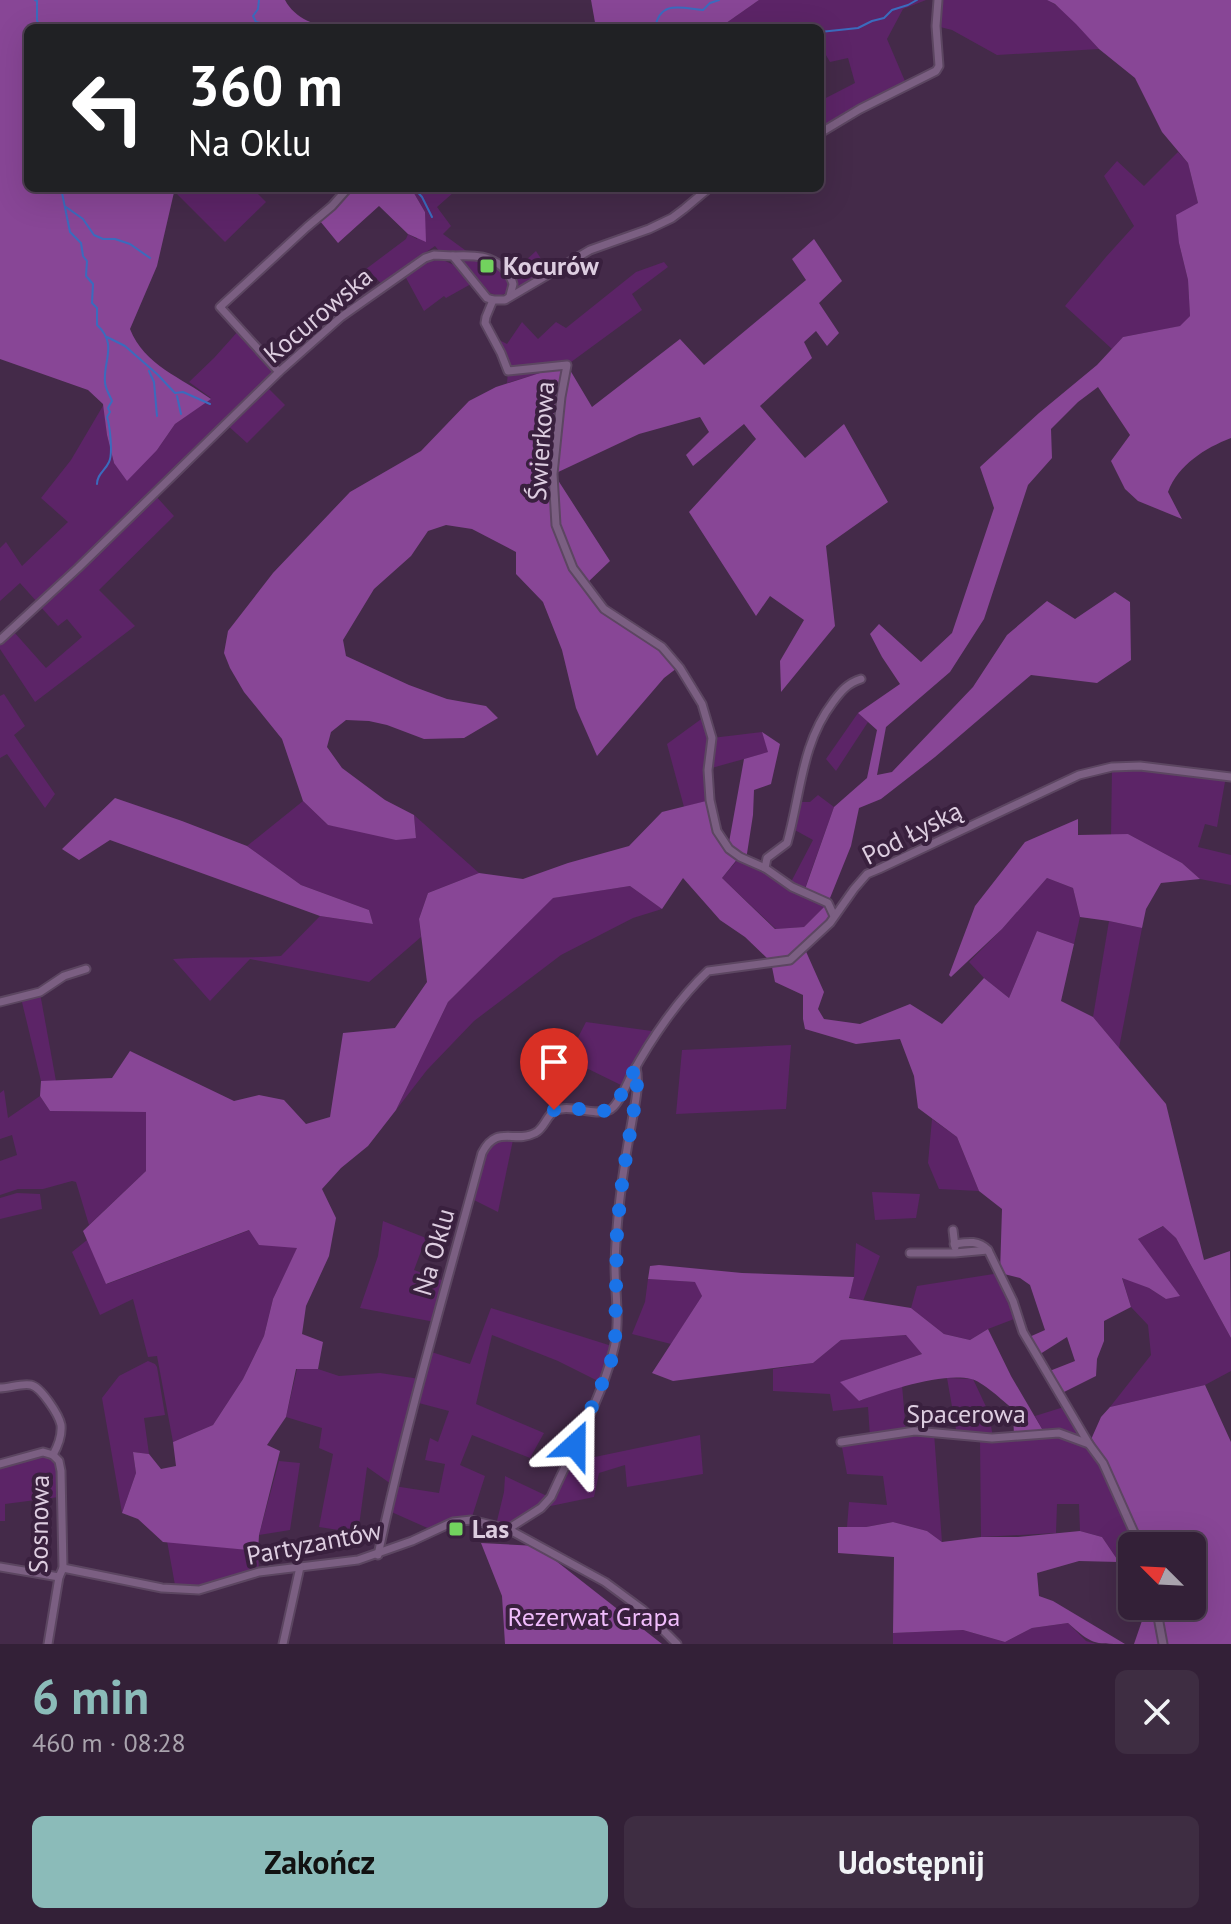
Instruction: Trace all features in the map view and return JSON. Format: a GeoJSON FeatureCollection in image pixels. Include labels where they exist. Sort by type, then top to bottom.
{"type":"FeatureCollection","features":[{"type":"Feature","properties":{"kind":"street"},"geometry":{"type":"LineString","coordinates":[[824,131],[936,71],[939,66],[938,0]]}},
{"type":"Feature","properties":{"kind":"street"},"geometry":{"type":"LineString","coordinates":[[279,372],[220,307],[344,192]]}},
{"type":"Feature","properties":{"kind":"street"},"geometry":{"type":"LineString","coordinates":[[453,256],[481,293],[493,300],[505,300],[590,250],[672,218],[704,192]]}},
{"type":"Feature","properties":{"kind":"street","name":"Kocurowska"},"geometry":{"type":"LineString","coordinates":[[0,640],[279,372],[354,307],[432,251],[453,256],[489,258],[510,275],[513,284],[510,296]]}},
{"type":"Feature","properties":{"kind":"street","name":"Świerkowa"},"geometry":{"type":"LineString","coordinates":[[493,300],[485,323],[508,371],[567,365],[553,474],[556,525],[573,568],[604,609],[662,647],[680,668],[702,704],[712,738],[708,770],[710,800],[717,831],[729,849],[740,857],[765,868],[792,887],[828,903],[834,916]]}},
{"type":"Feature","properties":{"kind":"street"},"geometry":{"type":"LineString","coordinates":[[765,868],[767,858],[787,843],[803,766],[825,713],[847,685],[861,679]]}},
{"type":"Feature","properties":{"kind":"street","name":"Pod Łyską"},"geometry":{"type":"LineString","coordinates":[[636,1067],[674,1008],[708,971],[790,960],[830,923],[867,874],[1079,775],[1112,767],[1140,766],[1231,777]]}},
{"type":"Feature","properties":{"kind":"street"},"geometry":{"type":"LineString","coordinates":[[0,1002],[40,992],[64,976],[86,969]]}},
{"type":"Feature","properties":{"kind":"street"},"geometry":{"type":"LineString","coordinates":[[508,1529],[541,1508],[551,1497],[598,1394],[615,1347],[617,1229],[635,1103],[636,1067]]}},
{"type":"Feature","properties":{"kind":"street","name":"Na Oklu"},"geometry":{"type":"LineString","coordinates":[[378,1555],[433,1329],[486,1145],[501,1136],[524,1136],[539,1131],[554,1110],[608,1111],[615,1106],[636,1067]]}},
{"type":"Feature","properties":{"kind":"street"},"geometry":{"type":"LineString","coordinates":[[953,1230],[955,1253]]}},
{"type":"Feature","properties":{"kind":"street"},"geometry":{"type":"LineString","coordinates":[[954,1244],[982,1243],[988,1250]]}},
{"type":"Feature","properties":{"kind":"street"},"geometry":{"type":"LineString","coordinates":[[910,1253],[988,1250]]}},
{"type":"Feature","properties":{"kind":"street","name":"Spacerowa"},"geometry":{"type":"LineString","coordinates":[[988,1250],[1013,1301],[1023,1332],[1103,1463],[1134,1532]]}},
{"type":"Feature","properties":{"kind":"street"},"geometry":{"type":"LineString","coordinates":[[0,1388],[31,1385],[41,1391],[60,1420],[61,1428],[53,1455],[43,1452],[0,1464]]}},
{"type":"Feature","properties":{"kind":"street","name":"Spacerowa"},"geometry":{"type":"LineString","coordinates":[[841,1442],[915,1431],[992,1438],[1059,1433],[1089,1444]]}},
{"type":"Feature","properties":{"kind":"street","name":"Sosnowa"},"geometry":{"type":"LineString","coordinates":[[48,1644],[63,1568],[61,1471],[59,1461],[53,1455]]}},
{"type":"Feature","properties":{"kind":"street","name":"Partyzantów"},"geometry":{"type":"LineString","coordinates":[[63,1568],[162,1588],[202,1589],[259,1572],[378,1555],[464,1519],[508,1529],[605,1582],[643,1610],[677,1644]]}},
{"type":"Feature","properties":{"kind":"street"},"geometry":{"type":"LineString","coordinates":[[0,1567],[59,1577]]}},
{"type":"Feature","properties":{"kind":"street"},"geometry":{"type":"LineString","coordinates":[[283,1644],[300,1567]]}},
{"type":"Feature","properties":{"kind":"street"},"geometry":{"type":"LineString","coordinates":[[1159,1620],[1163,1644]]}},
{"type":"Feature","properties":{"kind":"shaded area"},"geometry":{"type":"Polygon","coordinates":[[[759,0],[926,0],[903,9],[887,39],[907,86],[824,130],[824,99],[855,83],[848,58],[830,62],[824,52],[824,24],[725,24],[759,0]]]}},
{"type":"Feature","properties":{"kind":"shaded area"},"geometry":{"type":"Polygon","coordinates":[[[938,0],[1047,0],[1069,15],[1099,49],[997,55],[952,30],[936,26],[938,0]]]}},
{"type":"Feature","properties":{"kind":"shaded area"},"geometry":{"type":"Polygon","coordinates":[[[1178,152],[1188,163],[1198,203],[1179,243],[1188,280],[1190,316],[1181,326],[1123,337],[1112,349],[1065,306],[1134,226],[1104,176],[1117,161],[1144,186],[1178,152]]]}},
{"type":"Feature","properties":{"kind":"shaded area"},"geometry":{"type":"Polygon","coordinates":[[[175,192],[256,192],[266,202],[225,242],[175,192]]]}},
{"type":"Feature","properties":{"kind":"shaded area"},"geometry":{"type":"Polygon","coordinates":[[[413,192],[454,192],[437,207],[451,226],[443,234],[469,253],[440,252],[435,246],[381,283],[366,269],[406,239],[408,234],[417,239],[425,212],[413,192]]]}},
{"type":"Feature","properties":{"kind":"shaded area"},"geometry":{"type":"Polygon","coordinates":[[[536,251],[550,273],[510,296],[510,275],[536,251]]]}},
{"type":"Feature","properties":{"kind":"shaded area"},"geometry":{"type":"Polygon","coordinates":[[[443,260],[454,265],[471,284],[446,298],[444,296],[424,311],[405,276],[428,261],[443,260]]]}},
{"type":"Feature","properties":{"kind":"shaded area"},"geometry":{"type":"Polygon","coordinates":[[[461,261],[498,268],[509,283],[507,293],[498,296],[490,293],[461,261]]]}},
{"type":"Feature","properties":{"kind":"shaded area"},"geometry":{"type":"Polygon","coordinates":[[[664,262],[668,267],[632,294],[642,310],[567,365],[507,383],[508,371],[491,336],[507,344],[522,322],[538,339],[556,322],[566,328],[636,272],[664,262]]]}},
{"type":"Feature","properties":{"kind":"shaded area"},"geometry":{"type":"Polygon","coordinates":[[[240,329],[279,372],[265,385],[285,405],[247,443],[226,424],[154,494],[174,516],[99,590],[135,626],[35,702],[0,649],[0,643],[14,632],[46,668],[82,637],[67,619],[58,626],[39,605],[76,566],[37,602],[20,583],[0,601],[0,548],[6,542],[22,566],[68,522],[41,498],[71,460],[104,404],[114,463],[157,450],[175,424],[211,398],[189,382],[240,329]]]}},
{"type":"Feature","properties":{"kind":"shaded area"},"geometry":{"type":"Polygon","coordinates":[[[4,694],[25,726],[14,735],[55,794],[45,808],[7,754],[0,758],[0,696],[4,694]]]}},
{"type":"Feature","properties":{"kind":"shaded area"},"geometry":{"type":"Polygon","coordinates":[[[858,713],[868,722],[836,771],[826,759],[858,713]]]}},
{"type":"Feature","properties":{"kind":"shaded area"},"geometry":{"type":"Polygon","coordinates":[[[704,717],[712,738],[762,732],[769,752],[708,769],[710,800],[684,807],[667,744],[704,717]]]}},
{"type":"Feature","properties":{"kind":"shaded area"},"geometry":{"type":"Polygon","coordinates":[[[1112,767],[1226,776],[1217,827],[1205,824],[1198,847],[1231,855],[1231,885],[1200,879],[1182,863],[1128,834],[1111,836],[1112,767]]]}},
{"type":"Feature","properties":{"kind":"shaded area"},"geometry":{"type":"Polygon","coordinates":[[[818,795],[834,807],[804,891],[791,882],[813,840],[793,829],[797,802],[810,802],[818,795]]]}},
{"type":"Feature","properties":{"kind":"shaded area"},"geometry":{"type":"Polygon","coordinates":[[[303,801],[328,825],[416,838],[414,815],[479,873],[428,893],[419,919],[421,937],[369,982],[250,959],[210,1001],[173,959],[281,956],[320,916],[373,924],[369,910],[301,885],[247,846],[303,801]]]}},
{"type":"Feature","properties":{"kind":"shaded area"},"geometry":{"type":"Polygon","coordinates":[[[740,857],[828,903],[804,927],[776,929],[722,878],[740,857]]]}},
{"type":"Feature","properties":{"kind":"shaded area"},"geometry":{"type":"Polygon","coordinates":[[[1047,878],[1073,888],[1080,917],[1074,944],[1037,931],[1009,998],[969,962],[1047,878]]]}},
{"type":"Feature","properties":{"kind":"shaded area"},"geometry":{"type":"Polygon","coordinates":[[[630,886],[662,909],[633,918],[561,955],[474,1021],[427,1070],[396,1110],[448,1002],[552,898],[630,886]]]}},
{"type":"Feature","properties":{"kind":"shaded area"},"geometry":{"type":"Polygon","coordinates":[[[1109,921],[1142,928],[1119,1048],[1093,1017],[1109,921]]]}},
{"type":"Feature","properties":{"kind":"shaded area"},"geometry":{"type":"Polygon","coordinates":[[[40,993],[56,1081],[41,1081],[21,998],[40,993]]]}},
{"type":"Feature","properties":{"kind":"shaded area"},"geometry":{"type":"Polygon","coordinates":[[[586,1022],[659,1032],[625,1087],[574,1062],[564,1082],[523,1066],[528,1057],[571,1051],[586,1022]]]}},
{"type":"Feature","properties":{"kind":"shaded area"},"geometry":{"type":"Polygon","coordinates":[[[791,1045],[786,1109],[676,1114],[682,1050],[791,1045]]]}},
{"type":"Feature","properties":{"kind":"shaded area"},"geometry":{"type":"Polygon","coordinates":[[[4,1090],[8,1118],[40,1096],[50,1111],[146,1112],[146,1171],[89,1225],[76,1182],[43,1189],[18,1189],[0,1195],[0,1161],[17,1155],[12,1135],[0,1139],[0,1093],[4,1090]]]}},
{"type":"Feature","properties":{"kind":"shaded area"},"geometry":{"type":"Polygon","coordinates":[[[932,1119],[957,1137],[979,1191],[939,1189],[928,1163],[932,1119]]]}},
{"type":"Feature","properties":{"kind":"shaded area"},"geometry":{"type":"Polygon","coordinates":[[[514,1135],[498,1212],[470,1198],[486,1145],[514,1135]]]}},
{"type":"Feature","properties":{"kind":"shaded area"},"geometry":{"type":"Polygon","coordinates":[[[872,1192],[920,1194],[916,1218],[875,1220],[872,1192]]]}},
{"type":"Feature","properties":{"kind":"shaded area"},"geometry":{"type":"Polygon","coordinates":[[[17,1193],[40,1194],[42,1209],[0,1219],[0,1198],[17,1193]]]}},
{"type":"Feature","properties":{"kind":"shaded area"},"geometry":{"type":"Polygon","coordinates":[[[383,1221],[426,1238],[414,1270],[447,1282],[435,1322],[360,1308],[378,1256],[383,1221]]]}},
{"type":"Feature","properties":{"kind":"shaded area"},"geometry":{"type":"Polygon","coordinates":[[[1164,1226],[1176,1238],[1231,1338],[1231,1371],[1205,1385],[1110,1407],[1151,1355],[1148,1325],[1131,1307],[1122,1277],[1166,1299],[1138,1239],[1164,1226]]]}},
{"type":"Feature","properties":{"kind":"shaded area"},"geometry":{"type":"Polygon","coordinates":[[[250,1230],[298,1247],[273,1299],[264,1336],[243,1379],[213,1425],[173,1442],[157,1356],[148,1357],[133,1299],[100,1315],[72,1252],[87,1240],[107,1284],[250,1230]]]}},
{"type":"Feature","properties":{"kind":"shaded area"},"geometry":{"type":"Polygon","coordinates":[[[856,1243],[880,1256],[863,1301],[849,1297],[856,1243]]]}},
{"type":"Feature","properties":{"kind":"shaded area"},"geometry":{"type":"Polygon","coordinates":[[[1000,1273],[1019,1317],[970,1340],[944,1334],[911,1308],[917,1286],[1000,1273]]]}},
{"type":"Feature","properties":{"kind":"shaded area"},"geometry":{"type":"Polygon","coordinates":[[[648,1279],[696,1282],[702,1296],[671,1344],[632,1334],[645,1302],[648,1279]]]}},
{"type":"Feature","properties":{"kind":"shaded area"},"geometry":{"type":"Polygon","coordinates":[[[491,1308],[615,1347],[609,1368],[598,1381],[558,1361],[492,1335],[476,1404],[544,1433],[530,1458],[472,1435],[460,1465],[485,1476],[471,1520],[432,1530],[387,1510],[394,1486],[367,1467],[358,1533],[319,1527],[333,1454],[319,1448],[322,1428],[286,1417],[297,1369],[318,1369],[339,1376],[380,1373],[420,1379],[428,1351],[470,1364],[491,1308]],[[415,1402],[394,1486],[439,1493],[445,1464],[425,1460],[430,1438],[438,1442],[449,1411],[415,1402]]]}},
{"type":"Feature","properties":{"kind":"shaded area"},"geometry":{"type":"Polygon","coordinates":[[[907,1335],[922,1354],[841,1382],[859,1401],[902,1385],[906,1432],[934,1433],[942,1542],[927,1531],[893,1522],[847,1527],[849,1502],[887,1505],[883,1476],[847,1474],[841,1442],[870,1437],[868,1407],[833,1411],[830,1394],[773,1391],[773,1369],[813,1363],[841,1340],[907,1335]]]}},
{"type":"Feature","properties":{"kind":"shaded area"},"geometry":{"type":"Polygon","coordinates":[[[148,1361],[157,1367],[165,1415],[144,1418],[149,1454],[133,1452],[136,1473],[122,1513],[102,1398],[119,1376],[148,1361]]]}},
{"type":"Feature","properties":{"kind":"shaded area"},"geometry":{"type":"Polygon","coordinates":[[[947,1378],[973,1379],[989,1413],[993,1438],[1045,1434],[1035,1416],[1067,1406],[1103,1463],[1134,1532],[1118,1532],[1118,1561],[1102,1537],[1080,1531],[1079,1504],[1057,1504],[1056,1533],[981,1537],[980,1438],[957,1435],[947,1378]]]}},
{"type":"Feature","properties":{"kind":"shaded area"},"geometry":{"type":"Polygon","coordinates":[[[700,1435],[703,1474],[627,1487],[625,1465],[599,1473],[594,1497],[541,1508],[508,1529],[496,1525],[505,1476],[547,1496],[566,1463],[700,1435]]]}},
{"type":"Feature","properties":{"kind":"shaded area"},"geometry":{"type":"Polygon","coordinates":[[[40,1455],[55,1461],[59,1497],[5,1504],[5,1521],[0,1521],[0,1466],[40,1455]]]}},
{"type":"Feature","properties":{"kind":"shaded area"},"geometry":{"type":"Polygon","coordinates":[[[279,1461],[300,1463],[290,1530],[259,1535],[279,1461]]]}},
{"type":"Feature","properties":{"kind":"shaded area"},"geometry":{"type":"Polygon","coordinates":[[[167,1541],[258,1551],[259,1572],[207,1585],[175,1585],[167,1541]]]}},
{"type":"Feature","properties":{"kind":"shaded area"},"geometry":{"type":"Polygon","coordinates":[[[1068,1623],[1086,1641],[1096,1644],[893,1644],[893,1633],[963,1630],[1005,1642],[1032,1628],[1068,1623]]]}},
{"type":"Feature","properties":{"kind":"green space"},"geometry":{"type":"Polygon","coordinates":[[[0,0],[285,0],[294,12],[318,24],[24,24],[24,192],[174,192],[157,266],[130,329],[144,352],[154,361],[211,399],[175,424],[157,450],[127,481],[114,463],[103,404],[88,390],[0,359],[0,0]]]}},
{"type":"Feature","properties":{"kind":"green space"},"geometry":{"type":"Polygon","coordinates":[[[591,0],[759,0],[725,24],[595,24],[591,0]]]}},
{"type":"Feature","properties":{"kind":"green space"},"geometry":{"type":"Polygon","coordinates":[[[1047,0],[1231,0],[1231,438],[1194,459],[1173,482],[1168,492],[1182,519],[1138,501],[1125,489],[1111,461],[1130,435],[1098,387],[1051,429],[1052,458],[1028,485],[984,619],[950,672],[886,727],[877,775],[892,772],[973,687],[1007,635],[1047,601],[1075,619],[1115,592],[1130,602],[1131,660],[1097,683],[1031,675],[881,799],[859,808],[851,846],[828,903],[834,916],[804,947],[824,992],[818,1009],[824,1019],[860,1024],[910,1004],[942,1024],[984,978],[1009,998],[1037,931],[1074,944],[1061,1001],[1093,1017],[1166,1104],[1204,1260],[1230,1251],[1231,1338],[1176,1238],[1163,1226],[1138,1239],[1180,1296],[1166,1299],[1149,1288],[1122,1278],[1131,1307],[1104,1321],[1104,1341],[1097,1359],[1096,1376],[1060,1394],[1047,1372],[1075,1361],[1067,1337],[1037,1356],[1027,1338],[1045,1330],[1030,1285],[1020,1278],[1000,1273],[1002,1209],[979,1191],[957,1137],[918,1108],[914,1076],[900,1039],[856,1044],[805,1029],[803,995],[775,982],[771,962],[745,937],[720,920],[683,878],[662,909],[630,886],[553,898],[448,1002],[396,1110],[368,1146],[322,1189],[336,1218],[329,1256],[306,1306],[302,1334],[323,1342],[318,1369],[296,1369],[286,1417],[267,1445],[280,1451],[259,1535],[258,1551],[163,1542],[138,1519],[122,1513],[136,1473],[133,1452],[149,1454],[161,1469],[176,1466],[173,1442],[213,1425],[243,1379],[264,1336],[273,1299],[297,1248],[259,1245],[249,1230],[106,1284],[83,1231],[146,1171],[146,1112],[50,1111],[40,1096],[41,1081],[112,1078],[130,1051],[234,1101],[259,1095],[284,1100],[306,1124],[330,1117],[343,1033],[395,1028],[427,982],[419,919],[428,893],[479,873],[523,879],[629,846],[662,812],[710,800],[717,831],[728,848],[744,759],[768,752],[762,732],[780,744],[771,784],[754,790],[746,860],[739,857],[722,878],[775,929],[804,927],[827,904],[804,892],[834,807],[867,778],[877,730],[858,713],[900,684],[870,634],[879,624],[921,662],[952,633],[994,508],[980,467],[1097,365],[1123,337],[1180,326],[1190,316],[1188,280],[1176,215],[1198,203],[1188,163],[1162,132],[1135,78],[1047,0]]]}},
{"type":"Feature","properties":{"kind":"green space"},"geometry":{"type":"Polygon","coordinates":[[[349,192],[413,192],[425,212],[426,242],[408,234],[379,206],[338,243],[320,221],[349,192]]]}},
{"type":"Feature","properties":{"kind":"green space"},"geometry":{"type":"Polygon","coordinates":[[[814,239],[842,281],[819,303],[839,333],[827,346],[816,331],[804,342],[812,358],[760,406],[805,458],[844,424],[888,502],[826,546],[835,626],[781,692],[780,661],[804,620],[770,596],[756,616],[689,512],[756,439],[744,424],[693,466],[686,455],[709,432],[700,417],[639,434],[554,474],[610,561],[586,584],[604,609],[663,647],[677,668],[664,678],[597,756],[576,708],[562,650],[543,602],[516,574],[516,552],[472,529],[446,525],[428,531],[411,556],[374,589],[343,640],[346,656],[447,699],[486,706],[498,718],[464,738],[424,739],[387,725],[346,720],[331,732],[327,747],[342,768],[385,800],[414,815],[416,838],[396,840],[328,825],[303,801],[282,739],[244,692],[224,653],[228,631],[273,573],[350,492],[421,451],[469,401],[496,387],[566,368],[567,365],[592,407],[680,339],[704,365],[806,280],[792,259],[814,239]]]}},
{"type":"Feature","properties":{"kind":"green space"},"geometry":{"type":"Polygon","coordinates":[[[115,798],[247,846],[301,885],[369,910],[373,924],[320,916],[110,840],[79,860],[62,849],[115,798]]]}},
{"type":"Feature","properties":{"kind":"green space"},"geometry":{"type":"Polygon","coordinates":[[[1078,819],[1078,835],[1128,834],[1182,863],[1200,879],[1161,883],[1146,909],[1142,928],[1080,917],[1073,888],[1047,878],[1002,929],[951,977],[949,975],[975,906],[1025,842],[1078,819]]]}},
{"type":"Feature","properties":{"kind":"green space"},"geometry":{"type":"Polygon","coordinates":[[[650,1266],[742,1273],[854,1277],[849,1298],[911,1308],[944,1334],[970,1340],[988,1329],[1045,1434],[1014,1437],[1013,1409],[971,1379],[930,1380],[859,1401],[840,1382],[922,1354],[906,1335],[841,1340],[813,1363],[673,1381],[652,1373],[702,1296],[695,1282],[648,1279],[650,1266]]]}},
{"type":"Feature","properties":{"kind":"green space"},"geometry":{"type":"Polygon","coordinates":[[[1205,1385],[1231,1442],[1231,1644],[1134,1644],[1142,1620],[1206,1620],[1206,1532],[1134,1532],[1103,1463],[1089,1444],[1101,1417],[1110,1407],[1205,1385]]]}},
{"type":"Feature","properties":{"kind":"green space"},"geometry":{"type":"Polygon","coordinates":[[[893,1522],[927,1531],[942,1542],[1080,1531],[1102,1537],[1118,1562],[1079,1561],[1037,1573],[1039,1596],[1053,1601],[1125,1644],[1093,1641],[1068,1623],[1032,1628],[1005,1642],[963,1630],[893,1633],[894,1557],[838,1553],[838,1527],[866,1527],[893,1522]]]}},
{"type":"Feature","properties":{"kind":"green space","name":"Rezerwat Grapa"},"geometry":{"type":"Polygon","coordinates":[[[481,1543],[537,1546],[662,1644],[505,1644],[502,1596],[481,1543]]]}},
{"type":"Feature","properties":{"kind":"waterway"},"geometry":{"type":"LineString","coordinates":[[35,0],[38,24]]}},
{"type":"Feature","properties":{"kind":"waterway"},"geometry":{"type":"LineString","coordinates":[[259,0],[253,16],[256,22],[264,24]]}},
{"type":"Feature","properties":{"kind":"waterway"},"geometry":{"type":"LineString","coordinates":[[656,24],[666,9],[703,10],[719,0]]}},
{"type":"Feature","properties":{"kind":"waterway"},"geometry":{"type":"LineString","coordinates":[[824,32],[858,28],[917,0]]}},
{"type":"Feature","properties":{"kind":"waterway"},"geometry":{"type":"LineString","coordinates":[[62,192],[70,232],[81,243],[87,261],[86,276],[93,284],[92,303],[97,308],[97,325],[108,346],[105,382],[112,401],[107,417],[111,453],[97,484]]}},
{"type":"Feature","properties":{"kind":"waterway"},"geometry":{"type":"LineString","coordinates":[[418,192],[432,217]]}},
{"type":"Feature","properties":{"kind":"waterway"},"geometry":{"type":"LineString","coordinates":[[66,207],[83,219],[94,235],[130,244],[150,258]]}},
{"type":"Feature","properties":{"kind":"waterway"},"geometry":{"type":"LineString","coordinates":[[107,337],[125,346],[175,393],[183,392],[210,404]]}},
{"type":"Feature","properties":{"kind":"waterway"},"geometry":{"type":"LineString","coordinates":[[149,371],[154,382],[157,416]]}},
{"type":"Feature","properties":{"kind":"waterway"},"geometry":{"type":"LineString","coordinates":[[177,396],[181,414]]}},
{"type":"Feature","properties":{"kind":"place","name":"Kocurów"},"geometry":{"type":"Point","coordinates":[487,266]}},
{"type":"Feature","properties":{"kind":"place","name":"Las"},"geometry":{"type":"Point","coordinates":[456,1529]}},
{"type":"Feature","properties":{"kind":"route"},"geometry":{"type":"LineString","coordinates":[[554,1110],[608,1111],[615,1106],[636,1067],[635,1103],[617,1229],[615,1347],[575,1445]]}}]}
